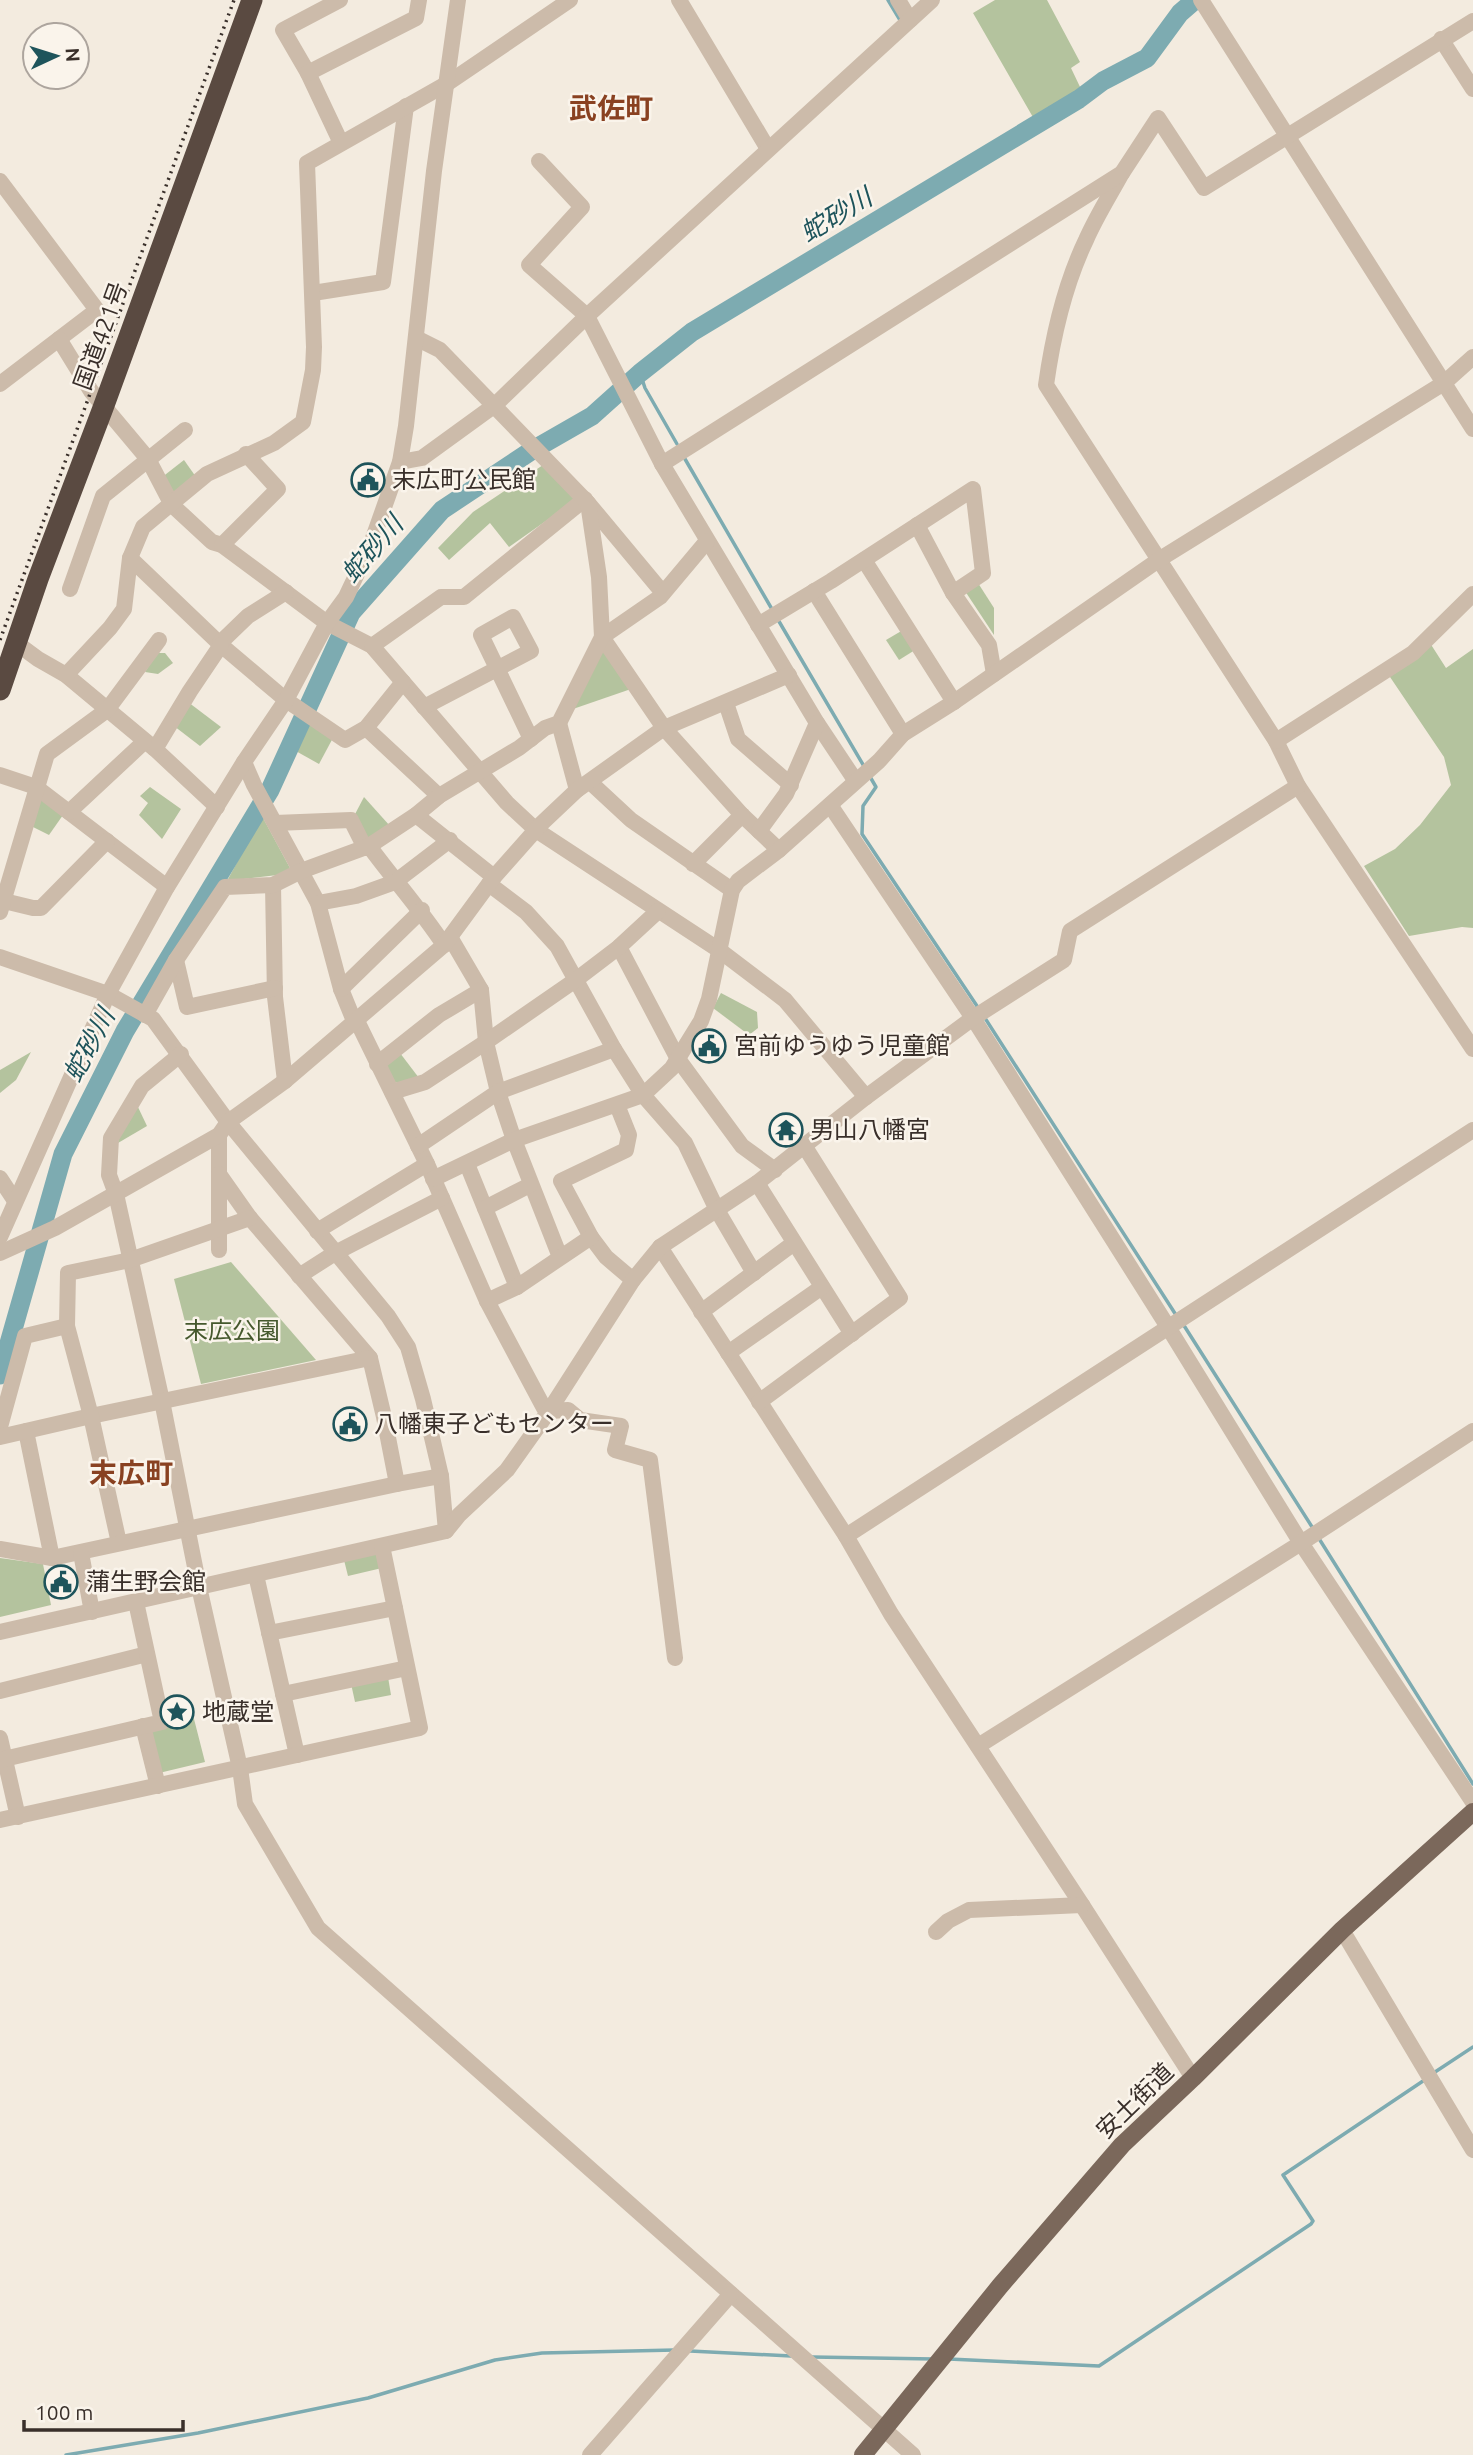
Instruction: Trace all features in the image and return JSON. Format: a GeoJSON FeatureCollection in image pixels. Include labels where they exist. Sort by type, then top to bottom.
{"type":"FeatureCollection","features":[{"type":"Feature","properties":{"kind":"highway","name":"国道421号"},"geometry":{"type":"LineString","coordinates":[[0,690],[15,642],[252,0]]}},
{"type":"Feature","properties":{"kind":"main road","name":"安土街道"},"geometry":{"type":"LineString","coordinates":[[863,2455],[1068,2205],[1122,2145],[1342,1930],[1473,1812]]}},
{"type":"Feature","properties":{"kind":"street"},"geometry":{"type":"LineString","coordinates":[[308,73],[416,18],[419,0]]}},
{"type":"Feature","properties":{"kind":"street"},"geometry":{"type":"LineString","coordinates":[[0,1237],[108,994],[167,887],[244,762],[286,700],[327,623],[346,597],[371,544],[400,462],[434,171],[458,0]]}},
{"type":"Feature","properties":{"kind":"street"},"geometry":{"type":"LineString","coordinates":[[66,675],[110,628],[124,608],[130,558],[143,527],[207,474],[274,443],[303,422],[313,370],[313,293],[307,163],[448,83],[570,0]]}},
{"type":"Feature","properties":{"kind":"street"},"geometry":{"type":"LineString","coordinates":[[679,0],[768,149]]}},
{"type":"Feature","properties":{"kind":"street"},"geometry":{"type":"LineString","coordinates":[[898,0],[910,20]]}},
{"type":"Feature","properties":{"kind":"street"},"geometry":{"type":"LineString","coordinates":[[400,462],[422,458],[495,405],[587,316],[932,0]]}},
{"type":"Feature","properties":{"kind":"street"},"geometry":{"type":"LineString","coordinates":[[332,2],[283,30],[308,73],[341,143]]}},
{"type":"Feature","properties":{"kind":"street"},"geometry":{"type":"LineString","coordinates":[[1203,2],[1473,429]]}},
{"type":"Feature","properties":{"kind":"street"},"geometry":{"type":"LineString","coordinates":[[1473,21],[1204,188],[1158,118],[1122,173],[1085,240],[1064,295],[1052,343],[1046,385],[1276,741],[1297,786],[1473,1049]]}},
{"type":"Feature","properties":{"kind":"street"},"geometry":{"type":"LineString","coordinates":[[1441,39],[1473,89]]}},
{"type":"Feature","properties":{"kind":"street"},"geometry":{"type":"LineString","coordinates":[[313,293],[383,282],[405,106]]}},
{"type":"Feature","properties":{"kind":"street"},"geometry":{"type":"LineString","coordinates":[[539,161],[582,207],[529,265],[587,316],[662,464],[817,723],[855,780]]}},
{"type":"Feature","properties":{"kind":"street"},"geometry":{"type":"LineString","coordinates":[[662,464],[1122,173]]}},
{"type":"Feature","properties":{"kind":"street"},"geometry":{"type":"LineString","coordinates":[[0,181],[97,310],[0,384]]}},
{"type":"Feature","properties":{"kind":"street"},"geometry":{"type":"LineString","coordinates":[[416,338],[440,350],[495,405],[586,501],[663,593]]}},
{"type":"Feature","properties":{"kind":"street"},"geometry":{"type":"LineString","coordinates":[[59,339],[103,408],[148,459],[172,505],[212,542],[222,545],[327,623],[372,646],[507,803],[536,830],[719,950],[785,1000],[866,1097]]}},
{"type":"Feature","properties":{"kind":"street"},"geometry":{"type":"LineString","coordinates":[[317,1231],[430,1171],[467,1164],[514,1140],[643,1095],[672,1068],[701,1021],[709,999],[732,890],[738,881],[779,850],[879,761],[903,734],[954,702],[1160,559],[1444,383],[1473,357]]}},
{"type":"Feature","properties":{"kind":"street"},"geometry":{"type":"LineString","coordinates":[[70,589],[103,496],[185,430]]}},
{"type":"Feature","properties":{"kind":"street"},"geometry":{"type":"LineString","coordinates":[[222,545],[278,489],[246,454]]}},
{"type":"Feature","properties":{"kind":"street"},"geometry":{"type":"LineString","coordinates":[[758,625],[973,489],[983,573],[953,593]]}},
{"type":"Feature","properties":{"kind":"street"},"geometry":{"type":"LineString","coordinates":[[586,501],[599,577],[602,637],[664,728],[742,814],[779,850]]}},
{"type":"Feature","properties":{"kind":"street"},"geometry":{"type":"LineString","coordinates":[[372,646],[441,597],[464,597],[586,501]]}},
{"type":"Feature","properties":{"kind":"street"},"geometry":{"type":"LineString","coordinates":[[917,525],[953,593],[989,645],[994,674]]}},
{"type":"Feature","properties":{"kind":"street"},"geometry":{"type":"LineString","coordinates":[[142,1014],[225,887],[273,885],[301,871],[367,847],[416,815],[439,796],[545,729],[559,723],[602,637],[663,593],[707,541]]}},
{"type":"Feature","properties":{"kind":"street"},"geometry":{"type":"LineString","coordinates":[[130,558],[220,644],[286,700],[345,740],[366,728],[403,682]]}},
{"type":"Feature","properties":{"kind":"street"},"geometry":{"type":"LineString","coordinates":[[864,559],[954,702]]}},
{"type":"Feature","properties":{"kind":"street"},"geometry":{"type":"LineString","coordinates":[[814,591],[903,734]]}},
{"type":"Feature","properties":{"kind":"street"},"geometry":{"type":"LineString","coordinates":[[69,812],[150,745],[190,691],[220,644],[248,616],[286,592]]}},
{"type":"Feature","properties":{"kind":"street"},"geometry":{"type":"LineString","coordinates":[[1276,741],[1413,653],[1473,594]]}},
{"type":"Feature","properties":{"kind":"street"},"geometry":{"type":"LineString","coordinates":[[107,841],[41,908],[2,906],[47,754],[107,710],[159,640]]}},
{"type":"Feature","properties":{"kind":"street"},"geometry":{"type":"LineString","coordinates":[[15,642],[66,675],[150,745],[217,807]]}},
{"type":"Feature","properties":{"kind":"street"},"geometry":{"type":"LineString","coordinates":[[424,707],[498,669],[531,739]]}},
{"type":"Feature","properties":{"kind":"street"},"geometry":{"type":"LineString","coordinates":[[0,1252],[55,1228],[223,1128],[357,1021],[447,941],[492,880],[536,830],[584,786],[664,728],[789,675]]}},
{"type":"Feature","properties":{"kind":"street"},"geometry":{"type":"LineString","coordinates":[[726,703],[738,739],[791,785]]}},
{"type":"Feature","properties":{"kind":"street"},"geometry":{"type":"LineString","coordinates":[[559,723],[584,786],[732,890]]}},
{"type":"Feature","properties":{"kind":"street"},"geometry":{"type":"LineString","coordinates":[[759,831],[791,785],[817,723]]}},
{"type":"Feature","properties":{"kind":"street"},"geometry":{"type":"LineString","coordinates":[[366,728],[439,796]]}},
{"type":"Feature","properties":{"kind":"street"},"geometry":{"type":"LineString","coordinates":[[244,762],[254,786],[317,903],[341,989],[352,1016],[393,1092],[488,1301],[544,1408],[549,1411],[568,1410],[580,1420],[621,1426],[615,1450],[650,1460],[675,1658]]}},
{"type":"Feature","properties":{"kind":"street"},"geometry":{"type":"LineString","coordinates":[[0,775],[36,787],[167,887]]}},
{"type":"Feature","properties":{"kind":"street"},"geometry":{"type":"LineString","coordinates":[[0,1632],[446,1531],[459,1515],[507,1470],[549,1411],[634,1280],[660,1247],[775,1170],[805,1147],[813,1137],[973,1018],[1064,960],[1070,931],[1297,786]]}},
{"type":"Feature","properties":{"kind":"street"},"geometry":{"type":"LineString","coordinates":[[830,804],[973,1018],[1301,1543],[1473,1802]]}},
{"type":"Feature","properties":{"kind":"street"},"geometry":{"type":"LineString","coordinates":[[693,864],[742,814]]}},
{"type":"Feature","properties":{"kind":"street"},"geometry":{"type":"LineString","coordinates":[[416,815],[450,840],[526,912],[557,946],[614,1049],[643,1095],[685,1143],[717,1210],[754,1273]]}},
{"type":"Feature","properties":{"kind":"street"},"geometry":{"type":"LineString","coordinates":[[275,823],[351,820],[367,847],[447,941],[481,990],[486,1042],[498,1092],[530,1185],[560,1256]]}},
{"type":"Feature","properties":{"kind":"street"},"geometry":{"type":"LineString","coordinates":[[317,903],[356,896],[395,882],[450,840]]}},
{"type":"Feature","properties":{"kind":"street"},"geometry":{"type":"LineString","coordinates":[[273,885],[275,988],[285,1081]]}},
{"type":"Feature","properties":{"kind":"street"},"geometry":{"type":"LineString","coordinates":[[341,989],[422,910]]}},
{"type":"Feature","properties":{"kind":"street"},"geometry":{"type":"LineString","coordinates":[[393,1092],[425,1083],[486,1042],[577,979],[658,911]]}},
{"type":"Feature","properties":{"kind":"street"},"geometry":{"type":"LineString","coordinates":[[618,947],[678,1059],[742,1146],[775,1170]]}},
{"type":"Feature","properties":{"kind":"street"},"geometry":{"type":"LineString","coordinates":[[0,957],[108,994],[153,1019],[181,1054],[223,1128],[317,1231],[387,1316],[408,1347],[441,1476],[446,1531]]}},
{"type":"Feature","properties":{"kind":"street"},"geometry":{"type":"LineString","coordinates":[[176,960],[187,1007],[275,988]]}},
{"type":"Feature","properties":{"kind":"street"},"geometry":{"type":"LineString","coordinates":[[377,1064],[439,1016],[481,990]]}},
{"type":"Feature","properties":{"kind":"street"},"geometry":{"type":"LineString","coordinates":[[418,1146],[498,1092],[614,1049]]}},
{"type":"Feature","properties":{"kind":"street"},"geometry":{"type":"LineString","coordinates":[[181,1054],[142,1086],[111,1138],[109,1175],[116,1194],[162,1401],[199,1587],[240,1768],[245,1804],[318,1928],[913,2455]]}},
{"type":"Feature","properties":{"kind":"street"},"geometry":{"type":"LineString","coordinates":[[617,1105],[629,1135],[626,1150],[561,1181],[591,1237],[606,1257],[634,1280]]}},
{"type":"Feature","properties":{"kind":"street"},"geometry":{"type":"LineString","coordinates":[[219,1250],[217,1230],[223,1128]]}},
{"type":"Feature","properties":{"kind":"street"},"geometry":{"type":"LineString","coordinates":[[846,1536],[1473,1130]]}},
{"type":"Feature","properties":{"kind":"street"},"geometry":{"type":"LineString","coordinates":[[759,1402],[900,1298],[805,1147]]}},
{"type":"Feature","properties":{"kind":"street"},"geometry":{"type":"LineString","coordinates":[[467,1164],[517,1287]]}},
{"type":"Feature","properties":{"kind":"street"},"geometry":{"type":"LineString","coordinates":[[219,1174],[250,1218],[370,1359],[397,1483]]}},
{"type":"Feature","properties":{"kind":"street"},"geometry":{"type":"LineString","coordinates":[[0,1178],[15,1201]]}},
{"type":"Feature","properties":{"kind":"street"},"geometry":{"type":"LineString","coordinates":[[757,1183],[852,1334]]}},
{"type":"Feature","properties":{"kind":"street"},"geometry":{"type":"LineString","coordinates":[[485,1208],[530,1185]]}},
{"type":"Feature","properties":{"kind":"street"},"geometry":{"type":"LineString","coordinates":[[299,1276],[335,1253],[442,1198]]}},
{"type":"Feature","properties":{"kind":"street"},"geometry":{"type":"LineString","coordinates":[[119,1543],[67,1326],[68,1273],[130,1260],[250,1218]]}},
{"type":"Feature","properties":{"kind":"street"},"geometry":{"type":"LineString","coordinates":[[488,1301],[517,1287],[591,1237]]}},
{"type":"Feature","properties":{"kind":"street"},"geometry":{"type":"LineString","coordinates":[[701,1312],[794,1242]]}},
{"type":"Feature","properties":{"kind":"street"},"geometry":{"type":"LineString","coordinates":[[660,1247],[846,1536],[891,1614],[1083,1905],[1193,2078]]}},
{"type":"Feature","properties":{"kind":"street"},"geometry":{"type":"LineString","coordinates":[[727,1353],[822,1287]]}},
{"type":"Feature","properties":{"kind":"street"},"geometry":{"type":"LineString","coordinates":[[0,1427],[25,1336],[67,1326]]}},
{"type":"Feature","properties":{"kind":"street"},"geometry":{"type":"LineString","coordinates":[[0,1437],[370,1359]]}},
{"type":"Feature","properties":{"kind":"street"},"geometry":{"type":"LineString","coordinates":[[26,1431],[52,1558]]}},
{"type":"Feature","properties":{"kind":"street"},"geometry":{"type":"LineString","coordinates":[[978,1746],[1301,1543],[1473,1431]]}},
{"type":"Feature","properties":{"kind":"street"},"geometry":{"type":"LineString","coordinates":[[0,1549],[52,1558],[397,1483],[441,1476]]}},
{"type":"Feature","properties":{"kind":"street"},"geometry":{"type":"LineString","coordinates":[[0,1820],[420,1727],[382,1546]]}},
{"type":"Feature","properties":{"kind":"street"},"geometry":{"type":"LineString","coordinates":[[80,1553],[92,1612]]}},
{"type":"Feature","properties":{"kind":"street"},"geometry":{"type":"LineString","coordinates":[[256,1574],[297,1755]]}},
{"type":"Feature","properties":{"kind":"street"},"geometry":{"type":"LineString","coordinates":[[3,1760],[162,1721],[136,1602]]}},
{"type":"Feature","properties":{"kind":"street"},"geometry":{"type":"LineString","coordinates":[[269,1633],[395,1608]]}},
{"type":"Feature","properties":{"kind":"street"},"geometry":{"type":"LineString","coordinates":[[0,1691],[147,1654]]}},
{"type":"Feature","properties":{"kind":"street"},"geometry":{"type":"LineString","coordinates":[[283,1694],[407,1668]]}},
{"type":"Feature","properties":{"kind":"street"},"geometry":{"type":"LineString","coordinates":[[143,1726],[158,1786]]}},
{"type":"Feature","properties":{"kind":"street"},"geometry":{"type":"LineString","coordinates":[[0,1738],[18,1817]]}},
{"type":"Feature","properties":{"kind":"street"},"geometry":{"type":"LineString","coordinates":[[936,1932],[948,1921],[969,1910],[1083,1905]]}},
{"type":"Feature","properties":{"kind":"street"},"geometry":{"type":"LineString","coordinates":[[1342,1930],[1473,2150]]}},
{"type":"Feature","properties":{"kind":"street"},"geometry":{"type":"LineString","coordinates":[[590,2455],[731,2294]]}},
{"type":"Feature","properties":{"kind":"green space"},"geometry":{"type":"Polygon","coordinates":[[[995,0],[1047,0],[1080,62],[1071,68],[1081,89],[1034,119],[973,13],[995,0]]]}},
{"type":"Feature","properties":{"kind":"green space"},"geometry":{"type":"Polygon","coordinates":[[[184,460],[196,477],[176,495],[161,478],[184,460]]]}},
{"type":"Feature","properties":{"kind":"green space"},"geometry":{"type":"Polygon","coordinates":[[[543,465],[577,499],[509,547],[490,523],[449,560],[438,548],[473,512],[543,465]]]}},
{"type":"Feature","properties":{"kind":"green space"},"geometry":{"type":"Polygon","coordinates":[[[978,583],[994,608],[994,635],[965,591],[978,583]]]}},
{"type":"Feature","properties":{"kind":"green space"},"geometry":{"type":"Polygon","coordinates":[[[903,630],[915,650],[899,660],[886,640],[903,630]]]}},
{"type":"Feature","properties":{"kind":"green space"},"geometry":{"type":"Polygon","coordinates":[[[1430,643],[1446,668],[1473,649],[1473,928],[1462,927],[1409,936],[1364,866],[1395,849],[1420,825],[1451,785],[1444,757],[1388,674],[1430,643]]]}},
{"type":"Feature","properties":{"kind":"green space"},"geometry":{"type":"Polygon","coordinates":[[[602,648],[631,689],[573,709],[602,648]]]}},
{"type":"Feature","properties":{"kind":"green space"},"geometry":{"type":"Polygon","coordinates":[[[157,653],[165,653],[173,663],[158,674],[145,672],[157,653]]]}},
{"type":"Feature","properties":{"kind":"green space"},"geometry":{"type":"Polygon","coordinates":[[[188,702],[221,727],[200,746],[174,726],[188,702]]]}},
{"type":"Feature","properties":{"kind":"green space"},"geometry":{"type":"Polygon","coordinates":[[[309,722],[334,736],[319,764],[294,750],[309,722]]]}},
{"type":"Feature","properties":{"kind":"green space"},"geometry":{"type":"Polygon","coordinates":[[[150,787],[181,809],[162,839],[139,815],[148,803],[140,796],[150,787]]]}},
{"type":"Feature","properties":{"kind":"green space"},"geometry":{"type":"Polygon","coordinates":[[[364,797],[390,826],[368,839],[353,818],[364,797]]]}},
{"type":"Feature","properties":{"kind":"green space"},"geometry":{"type":"Polygon","coordinates":[[[42,799],[63,815],[49,835],[29,825],[35,802],[42,799]]]}},
{"type":"Feature","properties":{"kind":"green space"},"geometry":{"type":"Polygon","coordinates":[[[262,816],[290,868],[286,874],[227,881],[262,816]]]}},
{"type":"Feature","properties":{"kind":"green space"},"geometry":{"type":"Polygon","coordinates":[[[721,993],[757,1012],[758,1028],[749,1035],[713,1008],[721,993]]]}},
{"type":"Feature","properties":{"kind":"green space"},"geometry":{"type":"Polygon","coordinates":[[[31,1052],[16,1080],[0,1093],[0,1070],[31,1052]]]}},
{"type":"Feature","properties":{"kind":"green space"},"geometry":{"type":"Polygon","coordinates":[[[400,1053],[419,1078],[400,1084],[393,1081],[385,1062],[400,1053]]]}},
{"type":"Feature","properties":{"kind":"green space"},"geometry":{"type":"Polygon","coordinates":[[[137,1105],[147,1126],[118,1143],[119,1133],[137,1105]]]}},
{"type":"Feature","properties":{"kind":"green space","name":"末広公園"},"geometry":{"type":"Polygon","coordinates":[[[231,1262],[316,1360],[201,1384],[174,1279],[231,1262]]]}},
{"type":"Feature","properties":{"kind":"green space"},"geometry":{"type":"Polygon","coordinates":[[[342,1552],[379,1552],[382,1568],[348,1576],[342,1552]]]}},
{"type":"Feature","properties":{"kind":"green space"},"geometry":{"type":"Polygon","coordinates":[[[0,1558],[43,1564],[51,1605],[0,1617],[0,1558]]]}},
{"type":"Feature","properties":{"kind":"green space"},"geometry":{"type":"Polygon","coordinates":[[[387,1671],[391,1695],[355,1702],[350,1679],[387,1671]]]}},
{"type":"Feature","properties":{"kind":"green space"},"geometry":{"type":"Polygon","coordinates":[[[187,1704],[194,1719],[205,1762],[159,1773],[147,1729],[168,1718],[168,1709],[187,1704]]]}},
{"type":"Feature","properties":{"kind":"waterway"},"geometry":{"type":"LineString","coordinates":[[888,0],[900,20]]}},
{"type":"Feature","properties":{"kind":"waterway","name":"蛇砂川"},"geometry":{"type":"LineString","coordinates":[[0,1375],[63,1154],[125,1031],[270,790],[351,613],[442,510],[531,451],[592,416],[692,332],[1079,99],[1103,81],[1147,58],[1180,13],[1195,0]]}},
{"type":"Feature","properties":{"kind":"waterway"},"geometry":{"type":"LineString","coordinates":[[640,373],[645,388],[677,444]]}},
{"type":"Feature","properties":{"kind":"waterway"},"geometry":{"type":"LineString","coordinates":[[685,459],[773,611]]}},
{"type":"Feature","properties":{"kind":"waterway"},"geometry":{"type":"LineString","coordinates":[[777,618],[865,768]]}},
{"type":"Feature","properties":{"kind":"waterway"},"geometry":{"type":"LineString","coordinates":[[869,775],[876,787],[863,806],[862,834],[979,1009]]}},
{"type":"Feature","properties":{"kind":"waterway"},"geometry":{"type":"LineString","coordinates":[[983,1015],[1176,1315]]}},
{"type":"Feature","properties":{"kind":"waterway"},"geometry":{"type":"LineString","coordinates":[[1183,1324],[1314,1530]]}},
{"type":"Feature","properties":{"kind":"waterway"},"geometry":{"type":"LineString","coordinates":[[1318,1537],[1473,1784]]}},
{"type":"Feature","properties":{"kind":"waterway"},"geometry":{"type":"LineString","coordinates":[[1432,2074],[1473,2047]]}},
{"type":"Feature","properties":{"kind":"waterway"},"geometry":{"type":"LineString","coordinates":[[949,2359],[1099,2366],[1311,2224],[1313,2221],[1283,2175],[1426,2079]]}},
{"type":"Feature","properties":{"kind":"waterway"},"geometry":{"type":"LineString","coordinates":[[66,2455],[198,2433],[368,2398],[495,2360],[542,2353],[675,2350]]}},
{"type":"Feature","properties":{"kind":"waterway"},"geometry":{"type":"LineString","coordinates":[[690,2351],[791,2356]]}},
{"type":"Feature","properties":{"kind":"waterway"},"geometry":{"type":"LineString","coordinates":[[812,2357],[934,2359]]}},
{"type":"Feature","properties":{"kind":"railway"},"geometry":{"type":"LineString","coordinates":[[0,640],[234,0]]}},
{"type":"Feature","properties":{"kind":"place","name":"末広町公民館"},"geometry":{"type":"Point","coordinates":[368,480]}},
{"type":"Feature","properties":{"kind":"place","name":"宮前ゆうゆう児童館"},"geometry":{"type":"Point","coordinates":[709,1046]}},
{"type":"Feature","properties":{"kind":"place","name":"男山八幡宮"},"geometry":{"type":"Point","coordinates":[786,1130]}},
{"type":"Feature","properties":{"kind":"place","name":"八幡東子どもセンター"},"geometry":{"type":"Point","coordinates":[350,1424]}},
{"type":"Feature","properties":{"kind":"place","name":"蒲生野会館"},"geometry":{"type":"Point","coordinates":[61,1582]}},
{"type":"Feature","properties":{"kind":"place","name":"地蔵堂"},"geometry":{"type":"Point","coordinates":[177,1712]}},
{"type":"Feature","properties":{"kind":"district","name":"武佐町"},"geometry":{"type":"Point","coordinates":[611,108]}},
{"type":"Feature","properties":{"kind":"district","name":"末広町"},"geometry":{"type":"Point","coordinates":[131,1473]}}]}
